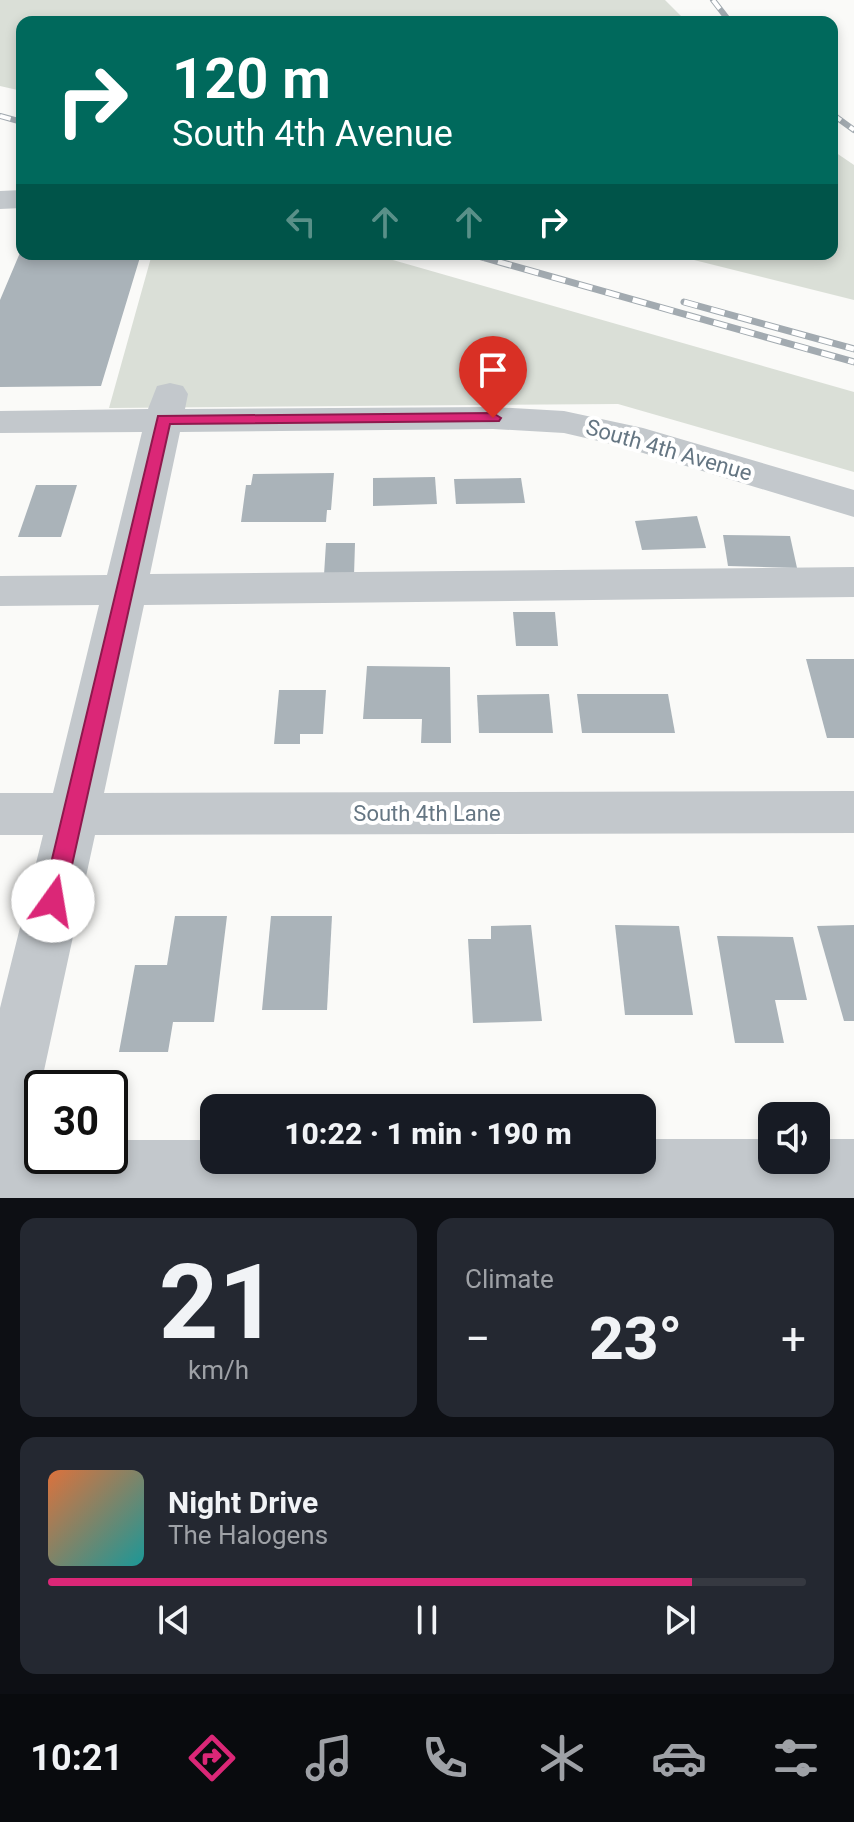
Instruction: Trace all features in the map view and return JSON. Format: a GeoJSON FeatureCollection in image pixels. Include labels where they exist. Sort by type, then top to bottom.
{"type":"FeatureCollection","features":[{"type":"Feature","properties":{"kind":"street","name":"South 4th Avenue"},"geometry":{"type":"LineString","coordinates":[[0,422],[167,405],[564,422],[629,436],[854,504]]}},
{"type":"Feature","properties":{"kind":"street"},"geometry":{"type":"LineString","coordinates":[[0,1134],[167,405]]}},
{"type":"Feature","properties":{"kind":"street"},"geometry":{"type":"LineString","coordinates":[[0,591],[854,582]]}},
{"type":"Feature","properties":{"kind":"street","name":"South 4th Lane"},"geometry":{"type":"LineString","coordinates":[[0,814],[854,812]]}},
{"type":"Feature","properties":{"kind":"street"},"geometry":{"type":"LineString","coordinates":[[0,1172],[854,1171]]}},
{"type":"Feature","properties":{"kind":"shaded area"},"geometry":{"type":"Polygon","coordinates":[[[0,0],[665,0],[681,16],[16,16],[16,90],[0,86],[0,0]]]}},
{"type":"Feature","properties":{"kind":"shaded area"},"geometry":{"type":"Polygon","coordinates":[[[838,154],[854,165],[854,300],[694,260],[838,260],[838,154]]]}},
{"type":"Feature","properties":{"kind":"shaded area"},"geometry":{"type":"Polygon","coordinates":[[[150,260],[393,260],[854,392],[854,472],[618,404],[109,408],[150,260]]]}},
{"type":"Feature","properties":{"kind":"building"},"geometry":{"type":"Polygon","coordinates":[[[17,260],[139,260],[101,386],[0,387],[0,300],[17,260]]]}},
{"type":"Feature","properties":{"kind":"building"},"geometry":{"type":"Polygon","coordinates":[[[334,473],[331,510],[327,510],[326,522],[241,522],[246,485],[251,485],[253,474],[334,473]]]}},
{"type":"Feature","properties":{"kind":"building"},"geometry":{"type":"Polygon","coordinates":[[[435,477],[437,504],[373,506],[373,478],[435,477]]]}},
{"type":"Feature","properties":{"kind":"building"},"geometry":{"type":"Polygon","coordinates":[[[521,478],[525,503],[456,504],[454,479],[521,478]]]}},
{"type":"Feature","properties":{"kind":"building"},"geometry":{"type":"Polygon","coordinates":[[[36,485],[77,485],[61,537],[18,537],[36,485]]]}},
{"type":"Feature","properties":{"kind":"building"},"geometry":{"type":"Polygon","coordinates":[[[697,516],[706,548],[642,550],[635,521],[697,516]]]}},
{"type":"Feature","properties":{"kind":"building"},"geometry":{"type":"Polygon","coordinates":[[[723,535],[790,536],[797,568],[728,566],[723,535]]]}},
{"type":"Feature","properties":{"kind":"building"},"geometry":{"type":"Polygon","coordinates":[[[326,543],[355,543],[354,575],[324,575],[326,543]]]}},
{"type":"Feature","properties":{"kind":"building"},"geometry":{"type":"Polygon","coordinates":[[[513,612],[555,612],[558,646],[516,646],[513,612]]]}},
{"type":"Feature","properties":{"kind":"building"},"geometry":{"type":"Polygon","coordinates":[[[806,659],[854,659],[854,738],[827,738],[806,659]]]}},
{"type":"Feature","properties":{"kind":"building"},"geometry":{"type":"Polygon","coordinates":[[[367,666],[450,667],[451,743],[421,743],[422,719],[363,719],[367,666]]]}},
{"type":"Feature","properties":{"kind":"building"},"geometry":{"type":"Polygon","coordinates":[[[279,690],[326,690],[323,734],[300,734],[300,744],[274,744],[279,690]]]}},
{"type":"Feature","properties":{"kind":"building"},"geometry":{"type":"Polygon","coordinates":[[[549,694],[553,733],[479,733],[477,695],[549,694]]]}},
{"type":"Feature","properties":{"kind":"building"},"geometry":{"type":"Polygon","coordinates":[[[577,694],[668,694],[675,733],[582,733],[577,694]]]}},
{"type":"Feature","properties":{"kind":"building"},"geometry":{"type":"Polygon","coordinates":[[[175,916],[227,916],[214,1022],[173,1022],[168,1052],[119,1052],[135,965],[167,965],[175,916]]]}},
{"type":"Feature","properties":{"kind":"building"},"geometry":{"type":"Polygon","coordinates":[[[271,916],[332,916],[327,1010],[262,1010],[271,916]]]}},
{"type":"Feature","properties":{"kind":"building"},"geometry":{"type":"Polygon","coordinates":[[[531,925],[542,1021],[473,1023],[468,939],[491,939],[491,926],[531,925]]]}},
{"type":"Feature","properties":{"kind":"building"},"geometry":{"type":"Polygon","coordinates":[[[615,925],[679,926],[693,1015],[625,1015],[615,925]]]}},
{"type":"Feature","properties":{"kind":"building"},"geometry":{"type":"Polygon","coordinates":[[[854,925],[854,1021],[844,1021],[817,926],[854,925]]]}},
{"type":"Feature","properties":{"kind":"building"},"geometry":{"type":"Polygon","coordinates":[[[717,936],[793,937],[807,1000],[775,1000],[784,1043],[735,1043],[717,936]]]}},
{"type":"Feature","properties":{"kind":"railway"},"geometry":{"type":"LineString","coordinates":[[713,0],[725,16]]}},
{"type":"Feature","properties":{"kind":"railway"},"geometry":{"type":"LineString","coordinates":[[0,116],[16,120]]}},
{"type":"Feature","properties":{"kind":"railway"},"geometry":{"type":"LineString","coordinates":[[838,118],[854,130]]}},
{"type":"Feature","properties":{"kind":"railway"},"geometry":{"type":"LineString","coordinates":[[492,260],[854,362]]}},
{"type":"Feature","properties":{"kind":"railway"},"geometry":{"type":"LineString","coordinates":[[684,302],[854,349]]}},
{"type":"Feature","properties":{"kind":"route"},"geometry":{"type":"LineString","coordinates":[[53,901],[164,419],[493,418]]}}]}
